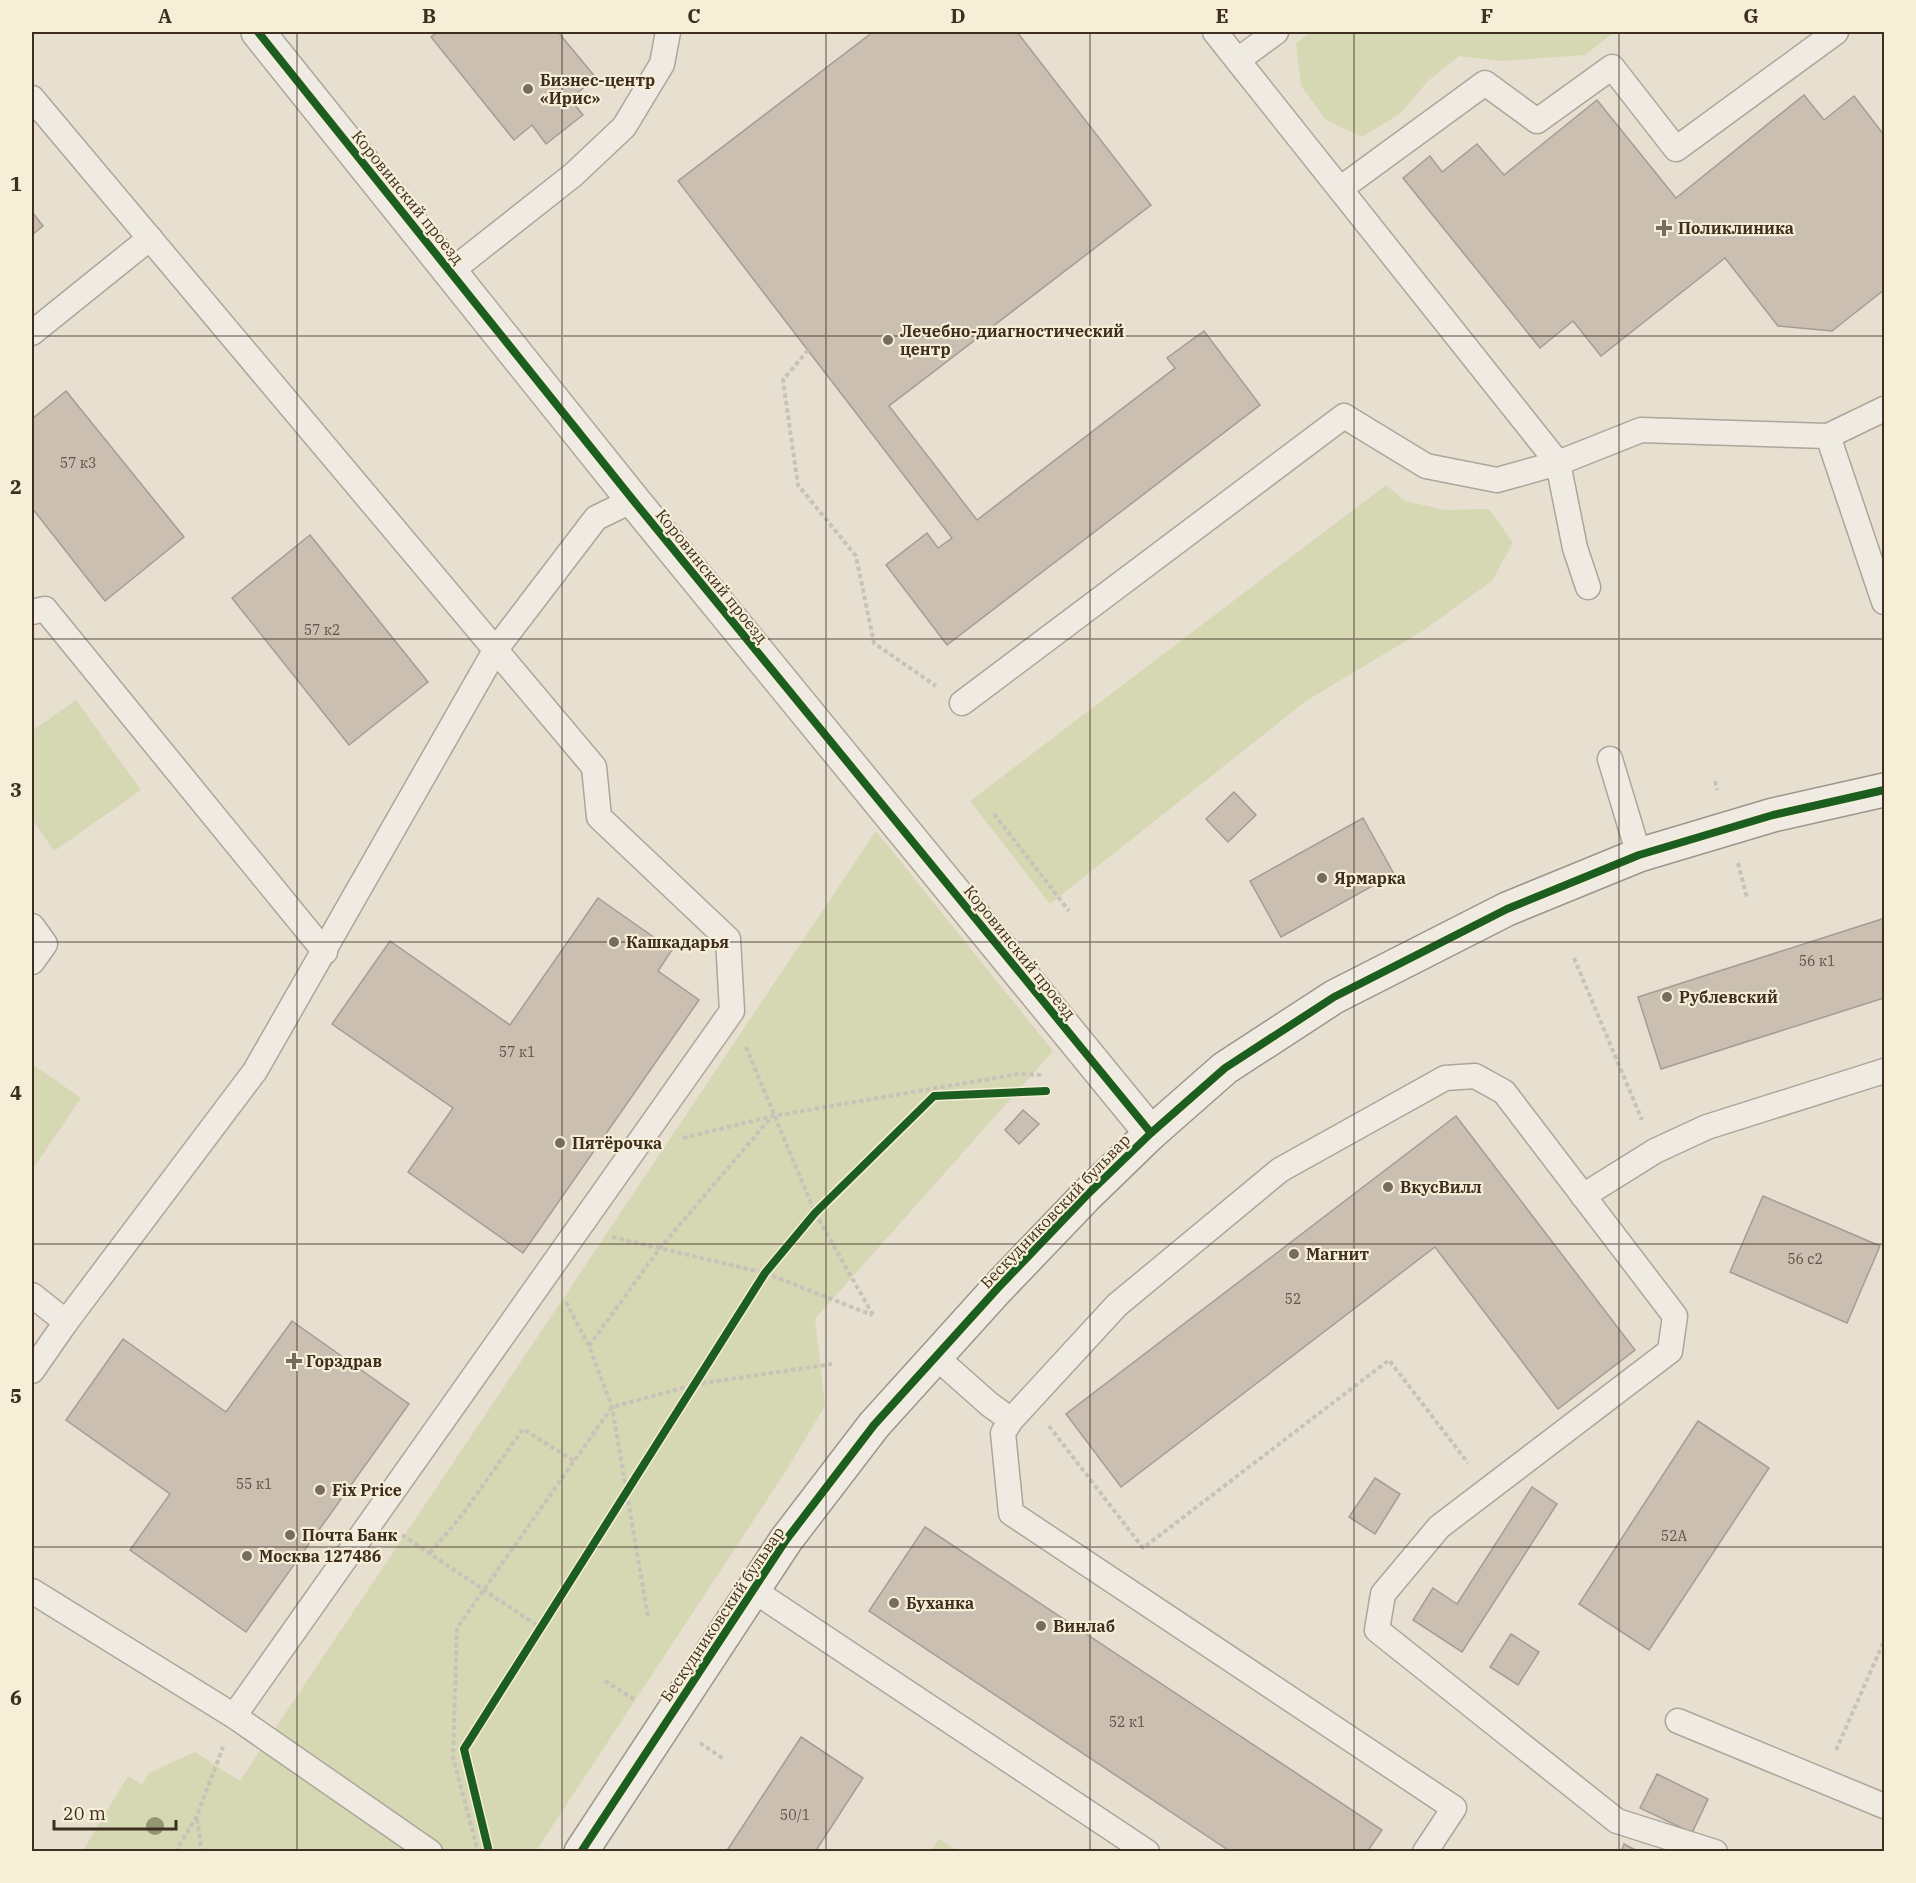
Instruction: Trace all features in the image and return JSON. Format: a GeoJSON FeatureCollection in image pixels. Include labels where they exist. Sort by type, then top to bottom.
{"type":"FeatureCollection","features":[{"type":"Feature","properties":{"kind":"street","name":"Коровинский проезд"},"geometry":{"type":"LineString","coordinates":[[258,32],[633,500],[1151,1133]]}},
{"type":"Feature","properties":{"kind":"street","name":"Бескудниковский бульвар"},"geometry":{"type":"LineString","coordinates":[[581,1851],[786,1540],[874,1425],[1005,1280],[1151,1133],[1225,1068],[1334,997],[1507,909],[1640,855],[1773,815],[1884,790]]}},
{"type":"Feature","properties":{"kind":"lane"},"geometry":{"type":"LineString","coordinates":[[450,272],[573,175],[624,127],[662,64],[668,32]]}},
{"type":"Feature","properties":{"kind":"lane"},"geometry":{"type":"LineString","coordinates":[[1215,32],[1558,463],[1575,548],[1588,587]]}},
{"type":"Feature","properties":{"kind":"lane"},"geometry":{"type":"LineString","coordinates":[[1238,60],[1275,32]]}},
{"type":"Feature","properties":{"kind":"lane"},"geometry":{"type":"LineString","coordinates":[[1340,189],[1485,83],[1537,121],[1612,67],[1676,149],[1836,32]]}},
{"type":"Feature","properties":{"kind":"lane"},"geometry":{"type":"LineString","coordinates":[[32,98],[496,648],[594,768],[599,817],[728,939],[732,1011],[234,1716]]}},
{"type":"Feature","properties":{"kind":"lane"},"geometry":{"type":"LineString","coordinates":[[32,333],[150,238]]}},
{"type":"Feature","properties":{"kind":"lane"},"geometry":{"type":"LineString","coordinates":[[962,703],[1344,416],[1426,466],[1497,480],[1558,463],[1641,430],[1828,436],[1884,409]]}},
{"type":"Feature","properties":{"kind":"lane"},"geometry":{"type":"LineString","coordinates":[[1828,436],[1884,602]]}},
{"type":"Feature","properties":{"kind":"lane"},"geometry":{"type":"LineString","coordinates":[[32,1371],[66,1322],[255,1071],[325,952],[496,648],[596,518],[633,500]]}},
{"type":"Feature","properties":{"kind":"lane"},"geometry":{"type":"LineString","coordinates":[[32,612],[45,609],[325,952]]}},
{"type":"Feature","properties":{"kind":"lane"},"geometry":{"type":"LineString","coordinates":[[1610,759],[1640,855]]}},
{"type":"Feature","properties":{"kind":"lane"},"geometry":{"type":"LineString","coordinates":[[32,926],[45,944],[32,963]]}},
{"type":"Feature","properties":{"kind":"lane"},"geometry":{"type":"LineString","coordinates":[[1583,1196],[1655,1151],[1707,1127],[1884,1071]]}},
{"type":"Feature","properties":{"kind":"lane"},"geometry":{"type":"LineString","coordinates":[[1425,1851],[1454,1808],[1011,1514],[1003,1433],[1011,1420],[1117,1305],[1280,1170],[1445,1078],[1475,1076],[1504,1092],[1675,1316],[1670,1351],[1439,1527],[1383,1594],[1377,1630],[1617,1821],[1715,1851]]}},
{"type":"Feature","properties":{"kind":"lane"},"geometry":{"type":"LineString","coordinates":[[32,1295],[66,1322]]}},
{"type":"Feature","properties":{"kind":"lane"},"geometry":{"type":"LineString","coordinates":[[936,1357],[989,1404],[1011,1420]]}},
{"type":"Feature","properties":{"kind":"lane"},"geometry":{"type":"LineString","coordinates":[[32,1590],[234,1716],[430,1851]]}},
{"type":"Feature","properties":{"kind":"lane"},"geometry":{"type":"LineString","coordinates":[[753,1590],[1147,1851]]}},
{"type":"Feature","properties":{"kind":"lane"},"geometry":{"type":"LineString","coordinates":[[1678,1721],[1884,1806]]}},
{"type":"Feature","properties":{"kind":"path"},"geometry":{"type":"LineString","coordinates":[[808,350],[783,380],[798,485],[856,556],[874,643],[962,703]]}},
{"type":"Feature","properties":{"kind":"path"},"geometry":{"type":"LineString","coordinates":[[1715,781],[1717,790]]}},
{"type":"Feature","properties":{"kind":"path"},"geometry":{"type":"LineString","coordinates":[[994,814],[1069,911]]}},
{"type":"Feature","properties":{"kind":"path"},"geometry":{"type":"LineString","coordinates":[[1738,862],[1747,898]]}},
{"type":"Feature","properties":{"kind":"path"},"geometry":{"type":"LineString","coordinates":[[1574,958],[1655,1151]]}},
{"type":"Feature","properties":{"kind":"path"},"geometry":{"type":"LineString","coordinates":[[578,1229],[765,1273],[873,1315],[815,1213],[773,1116],[732,1011]]}},
{"type":"Feature","properties":{"kind":"path"},"geometry":{"type":"LineString","coordinates":[[634,1150],[773,1116],[1018,1074],[1042,1075]]}},
{"type":"Feature","properties":{"kind":"path"},"geometry":{"type":"LineString","coordinates":[[934,1096],[956,1095]]}},
{"type":"Feature","properties":{"kind":"path"},"geometry":{"type":"LineString","coordinates":[[589,1346],[660,1248],[773,1116]]}},
{"type":"Feature","properties":{"kind":"path"},"geometry":{"type":"LineString","coordinates":[[808,1221],[824,1204]]}},
{"type":"Feature","properties":{"kind":"path"},"geometry":{"type":"LineString","coordinates":[[759,1283],[772,1264]]}},
{"type":"Feature","properties":{"kind":"path"},"geometry":{"type":"LineString","coordinates":[[550,1269],[589,1346],[612,1407],[648,1617]]}},
{"type":"Feature","properties":{"kind":"path"},"geometry":{"type":"LineString","coordinates":[[1030,1400],[1143,1548],[1389,1360],[1488,1490]]}},
{"type":"Feature","properties":{"kind":"path"},"geometry":{"type":"LineString","coordinates":[[482,1851],[477,1848],[453,1757],[458,1628],[612,1407],[697,1384],[832,1364]]}},
{"type":"Feature","properties":{"kind":"path"},"geometry":{"type":"LineString","coordinates":[[690,1394],[703,1374]]}},
{"type":"Feature","properties":{"kind":"path"},"geometry":{"type":"LineString","coordinates":[[430,1553],[462,1515],[523,1429],[574,1461]]}},
{"type":"Feature","properties":{"kind":"path"},"geometry":{"type":"LineString","coordinates":[[620,1505],[632,1485]]}},
{"type":"Feature","properties":{"kind":"path"},"geometry":{"type":"LineString","coordinates":[[375,1516],[541,1628]]}},
{"type":"Feature","properties":{"kind":"path"},"geometry":{"type":"LineString","coordinates":[[534,1638],[547,1618]]}},
{"type":"Feature","properties":{"kind":"path"},"geometry":{"type":"LineString","coordinates":[[1823,1781],[1884,1641]]}},
{"type":"Feature","properties":{"kind":"path"},"geometry":{"type":"LineString","coordinates":[[605,1681],[635,1700]]}},
{"type":"Feature","properties":{"kind":"path"},"geometry":{"type":"LineString","coordinates":[[175,1851],[196,1818],[234,1716]]}},
{"type":"Feature","properties":{"kind":"path"},"geometry":{"type":"LineString","coordinates":[[700,1743],[725,1760]]}},
{"type":"Feature","properties":{"kind":"path"},"geometry":{"type":"LineString","coordinates":[[196,1818],[202,1851]]}},
{"type":"Feature","properties":{"kind":"path"},"geometry":{"type":"LineString","coordinates":[[485,1841],[489,1851]]}},
{"type":"Feature","properties":{"kind":"green space"},"geometry":{"type":"Polygon","coordinates":[[[1310,32],[1615,32],[1585,55],[1501,61],[1459,56],[1427,82],[1401,113],[1362,137],[1326,120],[1301,86],[1296,44],[1310,32]]]}},
{"type":"Feature","properties":{"kind":"green space"},"geometry":{"type":"Polygon","coordinates":[[[1386,485],[1405,501],[1445,510],[1489,509],[1513,543],[1492,581],[1424,630],[1306,701],[1050,904],[970,801],[1386,485]]]}},
{"type":"Feature","properties":{"kind":"green space"},"geometry":{"type":"Polygon","coordinates":[[[76,700],[141,790],[54,851],[32,819],[32,731],[76,700]]]}},
{"type":"Feature","properties":{"kind":"green space"},"geometry":{"type":"Polygon","coordinates":[[[876,831],[1053,1051],[815,1319],[825,1406],[786,1471],[536,1851],[82,1852],[128,1776],[142,1785],[149,1773],[195,1752],[240,1781],[876,831]]]}},
{"type":"Feature","properties":{"kind":"green space"},"geometry":{"type":"Polygon","coordinates":[[[32,1064],[81,1098],[32,1170],[32,1064]]]}},
{"type":"Feature","properties":{"kind":"green space"},"geometry":{"type":"Polygon","coordinates":[[[939,1839],[958,1851],[931,1851],[939,1839]]]}},
{"type":"Feature","properties":{"kind":"building","name":"Бизнес-центр «Ирис»"},"geometry":{"type":"Polygon","coordinates":[[[438,32],[558,32],[596,78],[570,99],[583,115],[546,144],[532,125],[514,140],[431,37],[438,32]]]}},
{"type":"Feature","properties":{"kind":"building","name":"Лечебно-диагностический центр"},"geometry":{"type":"Polygon","coordinates":[[[873,32],[1017,32],[1151,205],[889,406],[977,520],[1175,368],[1167,358],[1204,331],[1260,405],[947,645],[886,565],[927,533],[938,548],[952,538],[678,181],[873,32]]]}},
{"type":"Feature","properties":{"kind":"building","name":"Поликлиника"},"geometry":{"type":"Polygon","coordinates":[[[1804,95],[1824,120],[1854,96],[1884,135],[1884,290],[1832,331],[1778,326],[1725,258],[1601,356],[1573,321],[1540,348],[1403,178],[1430,156],[1442,172],[1477,144],[1504,175],[1597,100],[1676,198],[1804,95]]]}},
{"type":"Feature","properties":{"kind":"building"},"geometry":{"type":"Polygon","coordinates":[[[32,212],[43,226],[32,235],[32,212]]]}},
{"type":"Feature","properties":{"kind":"building"},"geometry":{"type":"Polygon","coordinates":[[[66,391],[184,537],[105,601],[32,508],[32,419],[66,391]]]}},
{"type":"Feature","properties":{"kind":"building"},"geometry":{"type":"Polygon","coordinates":[[[310,535],[428,682],[349,745],[232,598],[310,535]]]}},
{"type":"Feature","properties":{"kind":"building"},"geometry":{"type":"Polygon","coordinates":[[[1234,792],[1256,815],[1228,842],[1206,819],[1234,792]]]}},
{"type":"Feature","properties":{"kind":"building","name":"Ярмарка"},"geometry":{"type":"Polygon","coordinates":[[[1363,818],[1394,874],[1281,937],[1250,881],[1363,818]]]}},
{"type":"Feature","properties":{"kind":"building"},"geometry":{"type":"Polygon","coordinates":[[[598,898],[672,950],[658,971],[699,1000],[523,1253],[408,1172],[453,1108],[332,1024],[390,941],[510,1025],[598,898]]]}},
{"type":"Feature","properties":{"kind":"building"},"geometry":{"type":"Polygon","coordinates":[[[1882,919],[1884,925],[1884,998],[1661,1069],[1638,997],[1882,919]]]}},
{"type":"Feature","properties":{"kind":"building"},"geometry":{"type":"Polygon","coordinates":[[[1023,1110],[1039,1124],[1019,1144],[1005,1130],[1023,1110]]]}},
{"type":"Feature","properties":{"kind":"building"},"geometry":{"type":"Polygon","coordinates":[[[1456,1116],[1635,1350],[1558,1409],[1435,1247],[1121,1487],[1066,1414],[1456,1116]]]}},
{"type":"Feature","properties":{"kind":"building"},"geometry":{"type":"Polygon","coordinates":[[[1763,1196],[1880,1246],[1847,1323],[1730,1272],[1763,1196]]]}},
{"type":"Feature","properties":{"kind":"building"},"geometry":{"type":"Polygon","coordinates":[[[292,1321],[409,1404],[246,1632],[130,1550],[170,1494],[66,1420],[123,1339],[226,1412],[292,1321]]]}},
{"type":"Feature","properties":{"kind":"building"},"geometry":{"type":"Polygon","coordinates":[[[1698,1421],[1769,1468],[1649,1650],[1579,1604],[1698,1421]]]}},
{"type":"Feature","properties":{"kind":"building"},"geometry":{"type":"Polygon","coordinates":[[[1375,1478],[1400,1494],[1375,1534],[1349,1517],[1375,1478]]]}},
{"type":"Feature","properties":{"kind":"building"},"geometry":{"type":"Polygon","coordinates":[[[1532,1487],[1557,1504],[1462,1652],[1413,1620],[1433,1588],[1457,1604],[1532,1487]]]}},
{"type":"Feature","properties":{"kind":"building"},"geometry":{"type":"Polygon","coordinates":[[[925,1527],[1382,1830],[1367,1852],[1231,1852],[869,1611],[925,1527]]]}},
{"type":"Feature","properties":{"kind":"building"},"geometry":{"type":"Polygon","coordinates":[[[1511,1634],[1539,1652],[1518,1685],[1490,1667],[1511,1634]]]}},
{"type":"Feature","properties":{"kind":"building"},"geometry":{"type":"Polygon","coordinates":[[[801,1737],[863,1778],[815,1852],[726,1852],[801,1737]]]}},
{"type":"Feature","properties":{"kind":"building"},"geometry":{"type":"Polygon","coordinates":[[[1657,1774],[1708,1799],[1692,1833],[1640,1808],[1657,1774]]]}},
{"type":"Feature","properties":{"kind":"building"},"geometry":{"type":"Polygon","coordinates":[[[1624,1844],[1639,1852],[1621,1852],[1624,1844]]]}},
{"type":"Feature","properties":{"kind":"cycle path"},"geometry":{"type":"LineString","coordinates":[[258,32],[633,500],[1151,1133]]}},
{"type":"Feature","properties":{"kind":"cycle path"},"geometry":{"type":"LineString","coordinates":[[581,1852],[786,1540],[874,1425],[997,1289],[1086,1196],[1151,1133],[1225,1068],[1334,997],[1507,909],[1639,855],[1773,815],[1884,790]]}},
{"type":"Feature","properties":{"kind":"cycle path"},"geometry":{"type":"LineString","coordinates":[[489,1852],[464,1749],[765,1273],[815,1213],[934,1096],[1046,1091]]}},
{"type":"Feature","properties":{"kind":"place","name":"Бизнес-центр «Ирис»"},"geometry":{"type":"Point","coordinates":[528,89]}},
{"type":"Feature","properties":{"kind":"place","name":"Поликлиника"},"geometry":{"type":"Point","coordinates":[1664,228]}},
{"type":"Feature","properties":{"kind":"place","name":"Лечебно-диагностический центр"},"geometry":{"type":"Point","coordinates":[888,340]}},
{"type":"Feature","properties":{"kind":"place","name":"Ярмарка"},"geometry":{"type":"Point","coordinates":[1322,878]}},
{"type":"Feature","properties":{"kind":"place","name":"Кашкадарья"},"geometry":{"type":"Point","coordinates":[614,942]}},
{"type":"Feature","properties":{"kind":"place","name":"Рублевский"},"geometry":{"type":"Point","coordinates":[1667,997]}},
{"type":"Feature","properties":{"kind":"place","name":"Пятёрочка"},"geometry":{"type":"Point","coordinates":[560,1143]}},
{"type":"Feature","properties":{"kind":"place","name":"ВкусВилл"},"geometry":{"type":"Point","coordinates":[1388,1187]}},
{"type":"Feature","properties":{"kind":"place","name":"Магнит"},"geometry":{"type":"Point","coordinates":[1294,1254]}},
{"type":"Feature","properties":{"kind":"place","name":"Горздрав"},"geometry":{"type":"Point","coordinates":[294,1361]}},
{"type":"Feature","properties":{"kind":"place","name":"Fix Price"},"geometry":{"type":"Point","coordinates":[320,1490]}},
{"type":"Feature","properties":{"kind":"place","name":"Почта Банк"},"geometry":{"type":"Point","coordinates":[290,1535]}},
{"type":"Feature","properties":{"kind":"place","name":"Москва 127486"},"geometry":{"type":"Point","coordinates":[247,1556]}},
{"type":"Feature","properties":{"kind":"place","name":"Буханка"},"geometry":{"type":"Point","coordinates":[894,1603]}},
{"type":"Feature","properties":{"kind":"place","name":"Винлаб"},"geometry":{"type":"Point","coordinates":[1041,1626]}}]}
